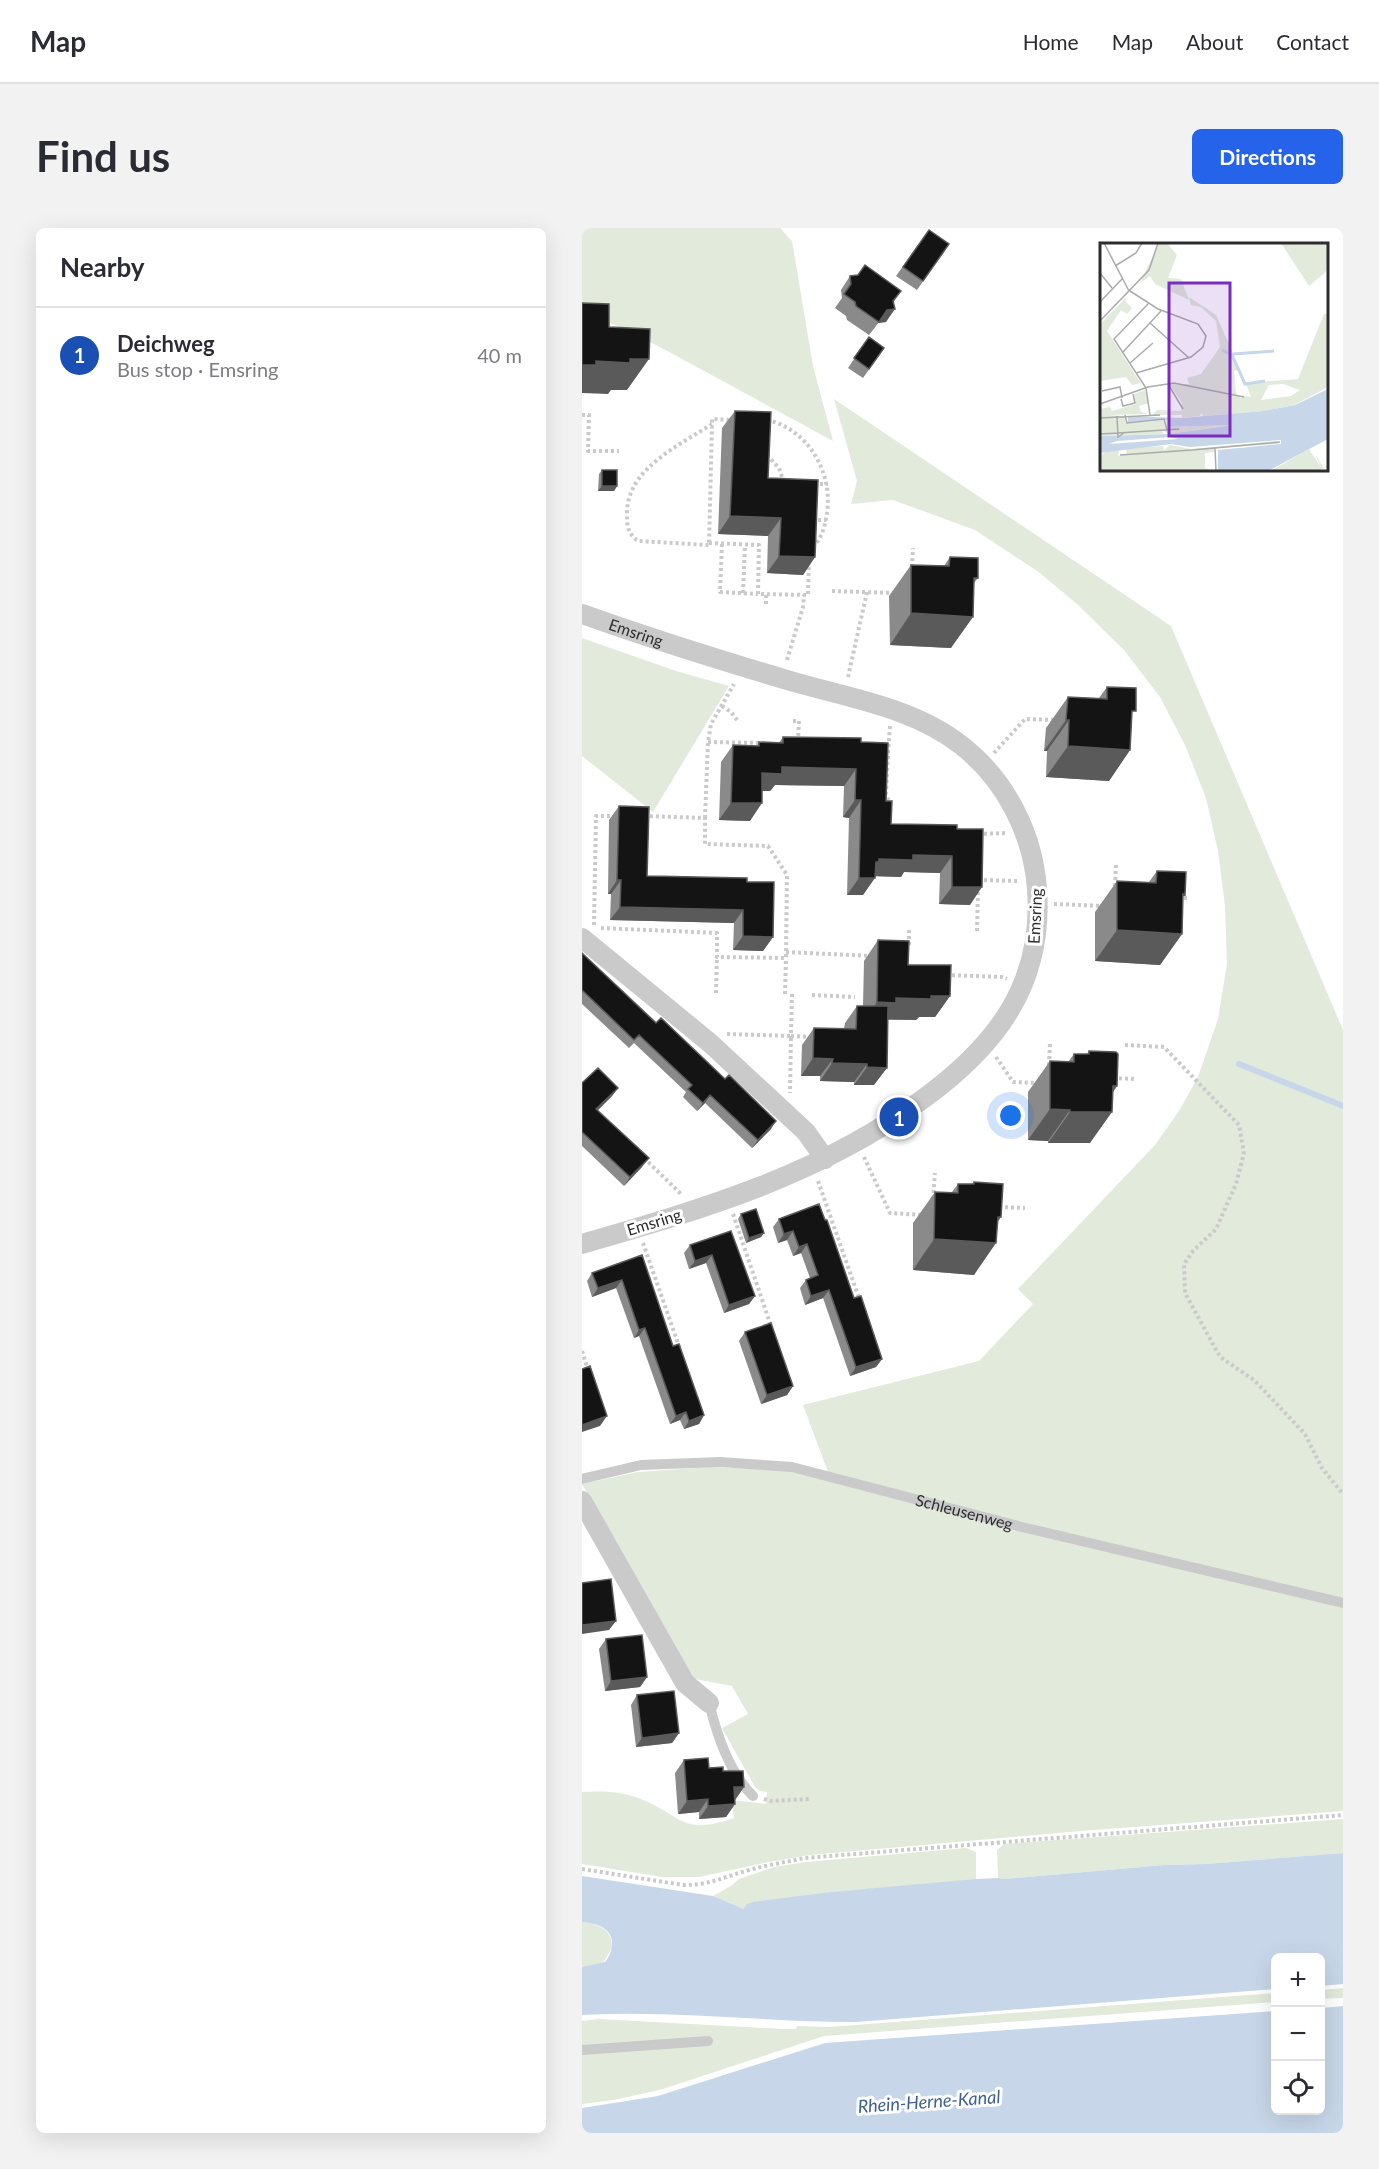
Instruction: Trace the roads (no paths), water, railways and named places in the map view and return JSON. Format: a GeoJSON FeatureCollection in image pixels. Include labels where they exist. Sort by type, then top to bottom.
{"type":"FeatureCollection","features":[{"type":"Feature","properties":{"kind":"street","name":"Emsring"},"geometry":{"type":"LineString","coordinates":[[582,614],[744,668],[894,710],[920,720],[946,734],[962,745],[983,765],[1006,794],[1024,830],[1034,862],[1038,904],[1035,941],[1024,985],[1005,1020],[986,1045],[934,1091],[885,1127],[819,1163],[728,1199],[582,1244]]}},
{"type":"Feature","properties":{"kind":"street"},"geometry":{"type":"LineString","coordinates":[[582,938],[710,1043],[782,1109],[806,1132],[819,1163]]}},
{"type":"Feature","properties":{"kind":"street"},"geometry":{"type":"LineString","coordinates":[[582,1502],[685,1683],[708,1703]]}},
{"type":"Feature","properties":{"kind":"lane","name":"Schleusenweg"},"geometry":{"type":"LineString","coordinates":[[582,1479],[641,1465],[720,1462],[792,1467],[1022,1527],[1343,1603]]}},
{"type":"Feature","properties":{"kind":"lane"},"geometry":{"type":"LineString","coordinates":[[708,1703],[716,1730],[741,1784],[753,1796]]}},
{"type":"Feature","properties":{"kind":"lane"},"geometry":{"type":"LineString","coordinates":[[582,2050],[708,2041]]}},
{"type":"Feature","properties":{"kind":"water"},"geometry":{"type":"Polygon","coordinates":[[[1343,1853],[1343,1984],[1325,1986],[1325,1953],[1271,1953],[1271,1989],[856,2022],[650,2014],[582,2015],[582,1967],[605,1962],[612,1943],[607,1930],[595,1924],[582,1922],[582,1876],[713,1896],[743,1909],[747,1904],[753,1902],[831,1892],[976,1879],[1004,1879],[1164,1865],[1206,1864],[1343,1853]]]}},
{"type":"Feature","properties":{"kind":"water","name":"Rhein-Herne-Kanal"},"geometry":{"type":"Polygon","coordinates":[[[1343,2006],[1343,2133],[582,2133],[582,2108],[658,2096],[825,2043],[1271,2011],[1271,2115],[1325,2115],[1325,2008],[1343,2006]]]}},
{"type":"Feature","properties":{"kind":"waterway"},"geometry":{"type":"LineString","coordinates":[[1239,1064],[1343,1106]]}},
{"type":"Feature","properties":{"kind":"place","name":"Deichweg"},"geometry":{"type":"Point","coordinates":[899,1117]}}]}
